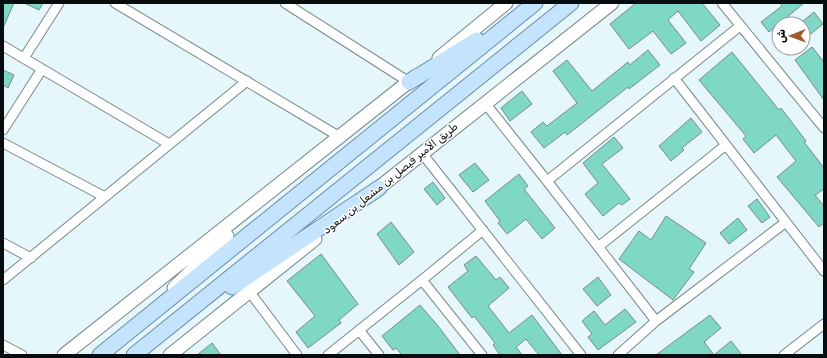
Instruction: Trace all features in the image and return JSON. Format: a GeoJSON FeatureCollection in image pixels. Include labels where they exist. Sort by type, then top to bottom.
{"type":"FeatureCollection","features":[{"type":"Feature","properties":{"kind":"main road"},"geometry":{"type":"LineString","coordinates":[[64,355],[280,185],[506,3]]}},
{"type":"Feature","properties":{"kind":"main road","name":"طريق الأمير فيصل بن مشعل بن سعود"},"geometry":{"type":"LineString","coordinates":[[134,355],[571,3]]}},
{"type":"Feature","properties":{"kind":"main road","name":"طريق الأمير فيصل بن مشعل بن سعود"},"geometry":{"type":"LineString","coordinates":[[170,355],[422,152],[612,3]]}},
{"type":"Feature","properties":{"kind":"main road"},"geometry":{"type":"LineString","coordinates":[[409,82],[532,6]]}},
{"type":"Feature","properties":{"kind":"main road"},"geometry":{"type":"LineString","coordinates":[[100,355],[532,6]]}},
{"type":"Feature","properties":{"kind":"main road"},"geometry":{"type":"LineString","coordinates":[[125,335],[280,185]]}},
{"type":"Feature","properties":{"kind":"main road"},"geometry":{"type":"LineString","coordinates":[[147,345],[379,188]]}},
{"type":"Feature","properties":{"kind":"street"},"geometry":{"type":"LineString","coordinates":[[24,58],[59,3]]}},
{"type":"Feature","properties":{"kind":"street"},"geometry":{"type":"LineString","coordinates":[[115,3],[340,137]]}},
{"type":"Feature","properties":{"kind":"street"},"geometry":{"type":"LineString","coordinates":[[285,3],[409,82]]}},
{"type":"Feature","properties":{"kind":"street"},"geometry":{"type":"LineString","coordinates":[[722,3],[824,128]]}},
{"type":"Feature","properties":{"kind":"street"},"geometry":{"type":"LineString","coordinates":[[547,181],[740,26]]}},
{"type":"Feature","properties":{"kind":"street"},"geometry":{"type":"LineString","coordinates":[[3,46],[169,144]]}},
{"type":"Feature","properties":{"kind":"street"},"geometry":{"type":"LineString","coordinates":[[3,130],[42,69]]}},
{"type":"Feature","properties":{"kind":"street"},"geometry":{"type":"LineString","coordinates":[[674,78],[824,271]]}},
{"type":"Feature","properties":{"kind":"street"},"geometry":{"type":"LineString","coordinates":[[3,280],[247,81]]}},
{"type":"Feature","properties":{"kind":"street"},"geometry":{"type":"LineString","coordinates":[[485,103],[656,321]]}},
{"type":"Feature","properties":{"kind":"street"},"geometry":{"type":"LineString","coordinates":[[3,143],[105,197]]}},
{"type":"Feature","properties":{"kind":"street"},"geometry":{"type":"LineString","coordinates":[[598,247],[726,145]]}},
{"type":"Feature","properties":{"kind":"street"},"geometry":{"type":"LineString","coordinates":[[422,152],[581,355]]}},
{"type":"Feature","properties":{"kind":"street"},"geometry":{"type":"LineString","coordinates":[[618,355],[656,321],[786,222]]}},
{"type":"Feature","properties":{"kind":"street"},"geometry":{"type":"LineString","coordinates":[[328,355],[483,230]]}},
{"type":"Feature","properties":{"kind":"street"},"geometry":{"type":"LineString","coordinates":[[3,243],[31,258]]}},
{"type":"Feature","properties":{"kind":"street"},"geometry":{"type":"LineString","coordinates":[[422,280],[482,355]]}},
{"type":"Feature","properties":{"kind":"street"},"geometry":{"type":"LineString","coordinates":[[249,291],[297,355]]}},
{"type":"Feature","properties":{"kind":"street"},"geometry":{"type":"LineString","coordinates":[[784,355],[824,324]]}},
{"type":"Feature","properties":{"kind":"street"},"geometry":{"type":"LineString","coordinates":[[359,330],[379,355]]}},
{"type":"Feature","properties":{"kind":"street"},"geometry":{"type":"LineString","coordinates":[[3,345],[22,355]]}},
{"type":"Feature","properties":{"kind":"building"},"geometry":{"type":"Polygon","coordinates":[[[3,3],[14,3],[3,28],[3,3]]]}},
{"type":"Feature","properties":{"kind":"building"},"geometry":{"type":"Polygon","coordinates":[[[24,3],[43,3],[39,10],[24,3]]]}},
{"type":"Feature","properties":{"kind":"building"},"geometry":{"type":"Polygon","coordinates":[[[636,3],[702,3],[720,25],[701,41],[678,11],[668,20],[686,43],[671,54],[653,31],[629,49],[610,24],[636,3]]]}},
{"type":"Feature","properties":{"kind":"building"},"geometry":{"type":"Polygon","coordinates":[[[780,3],[804,3],[788,16],[771,16],[771,30],[769,32],[761,22],[782,6],[780,3]]]}},
{"type":"Feature","properties":{"kind":"building"},"geometry":{"type":"Polygon","coordinates":[[[814,12],[823,24],[811,34],[811,16],[809,16],[814,12]]]}},
{"type":"Feature","properties":{"kind":"building"},"geometry":{"type":"Polygon","coordinates":[[[812,47],[824,62],[824,100],[795,60],[800,56],[811,56],[812,47]]]}},
{"type":"Feature","properties":{"kind":"building"},"geometry":{"type":"Polygon","coordinates":[[[648,50],[660,65],[629,89],[628,87],[567,135],[565,132],[544,148],[531,132],[543,122],[547,126],[577,103],[553,71],[567,60],[592,91],[628,62],[630,65],[648,50]]]}},
{"type":"Feature","properties":{"kind":"building"},"geometry":{"type":"Polygon","coordinates":[[[732,52],[779,110],[781,108],[824,168],[824,189],[815,195],[824,206],[824,223],[819,227],[777,177],[796,161],[776,135],[754,153],[743,139],[746,136],[699,80],[732,52]]]}},
{"type":"Feature","properties":{"kind":"building"},"geometry":{"type":"Polygon","coordinates":[[[3,70],[14,75],[8,88],[3,85],[3,70]]]}},
{"type":"Feature","properties":{"kind":"building"},"geometry":{"type":"Polygon","coordinates":[[[522,91],[532,104],[510,121],[501,108],[522,91]]]}},
{"type":"Feature","properties":{"kind":"building"},"geometry":{"type":"Polygon","coordinates":[[[691,118],[702,132],[682,148],[684,150],[671,161],[659,146],[691,118]]]}},
{"type":"Feature","properties":{"kind":"building"},"geometry":{"type":"Polygon","coordinates":[[[614,137],[623,148],[602,164],[630,199],[622,205],[619,203],[603,216],[585,194],[598,183],[583,163],[614,137]]]}},
{"type":"Feature","properties":{"kind":"building"},"geometry":{"type":"Polygon","coordinates":[[[475,163],[489,180],[473,192],[459,175],[475,163]]]}},
{"type":"Feature","properties":{"kind":"building"},"geometry":{"type":"Polygon","coordinates":[[[519,174],[528,186],[524,189],[555,228],[542,239],[526,219],[507,234],[498,223],[500,221],[485,201],[519,174]]]}},
{"type":"Feature","properties":{"kind":"building"},"geometry":{"type":"Polygon","coordinates":[[[433,182],[445,198],[437,205],[424,189],[433,182]]]}},
{"type":"Feature","properties":{"kind":"building"},"geometry":{"type":"Polygon","coordinates":[[[757,199],[770,217],[762,223],[748,206],[757,199]]]}},
{"type":"Feature","properties":{"kind":"building"},"geometry":{"type":"Polygon","coordinates":[[[666,216],[706,243],[689,269],[694,272],[673,300],[619,259],[639,231],[651,240],[666,216]]]}},
{"type":"Feature","properties":{"kind":"building"},"geometry":{"type":"Polygon","coordinates":[[[738,218],[747,230],[729,244],[720,233],[738,218]]]}},
{"type":"Feature","properties":{"kind":"building"},"geometry":{"type":"Polygon","coordinates":[[[391,222],[414,252],[399,265],[377,234],[391,222]]]}},
{"type":"Feature","properties":{"kind":"building"},"geometry":{"type":"Polygon","coordinates":[[[321,254],[358,304],[339,320],[341,323],[308,348],[296,332],[315,316],[287,281],[321,254]]]}},
{"type":"Feature","properties":{"kind":"building"},"geometry":{"type":"Polygon","coordinates":[[[476,256],[496,280],[500,277],[509,288],[488,306],[509,333],[532,315],[562,355],[539,355],[526,339],[516,347],[522,355],[500,355],[493,345],[495,343],[474,316],[472,318],[448,287],[468,271],[464,265],[476,256]]]}},
{"type":"Feature","properties":{"kind":"building"},"geometry":{"type":"Polygon","coordinates":[[[598,277],[611,295],[597,306],[583,289],[598,277]]]}},
{"type":"Feature","properties":{"kind":"building"},"geometry":{"type":"Polygon","coordinates":[[[420,305],[460,355],[402,355],[396,348],[393,350],[382,336],[420,305]]]}},
{"type":"Feature","properties":{"kind":"building"},"geometry":{"type":"Polygon","coordinates":[[[625,309],[636,322],[598,350],[588,337],[592,334],[582,321],[594,311],[605,325],[625,309]]]}},
{"type":"Feature","properties":{"kind":"building"},"geometry":{"type":"Polygon","coordinates":[[[710,315],[721,328],[704,342],[714,355],[656,355],[710,315]]]}},
{"type":"Feature","properties":{"kind":"building"},"geometry":{"type":"Polygon","coordinates":[[[731,341],[742,355],[714,355],[731,341]]]}},
{"type":"Feature","properties":{"kind":"building"},"geometry":{"type":"Polygon","coordinates":[[[212,343],[221,355],[197,355],[212,343]]]}}]}
